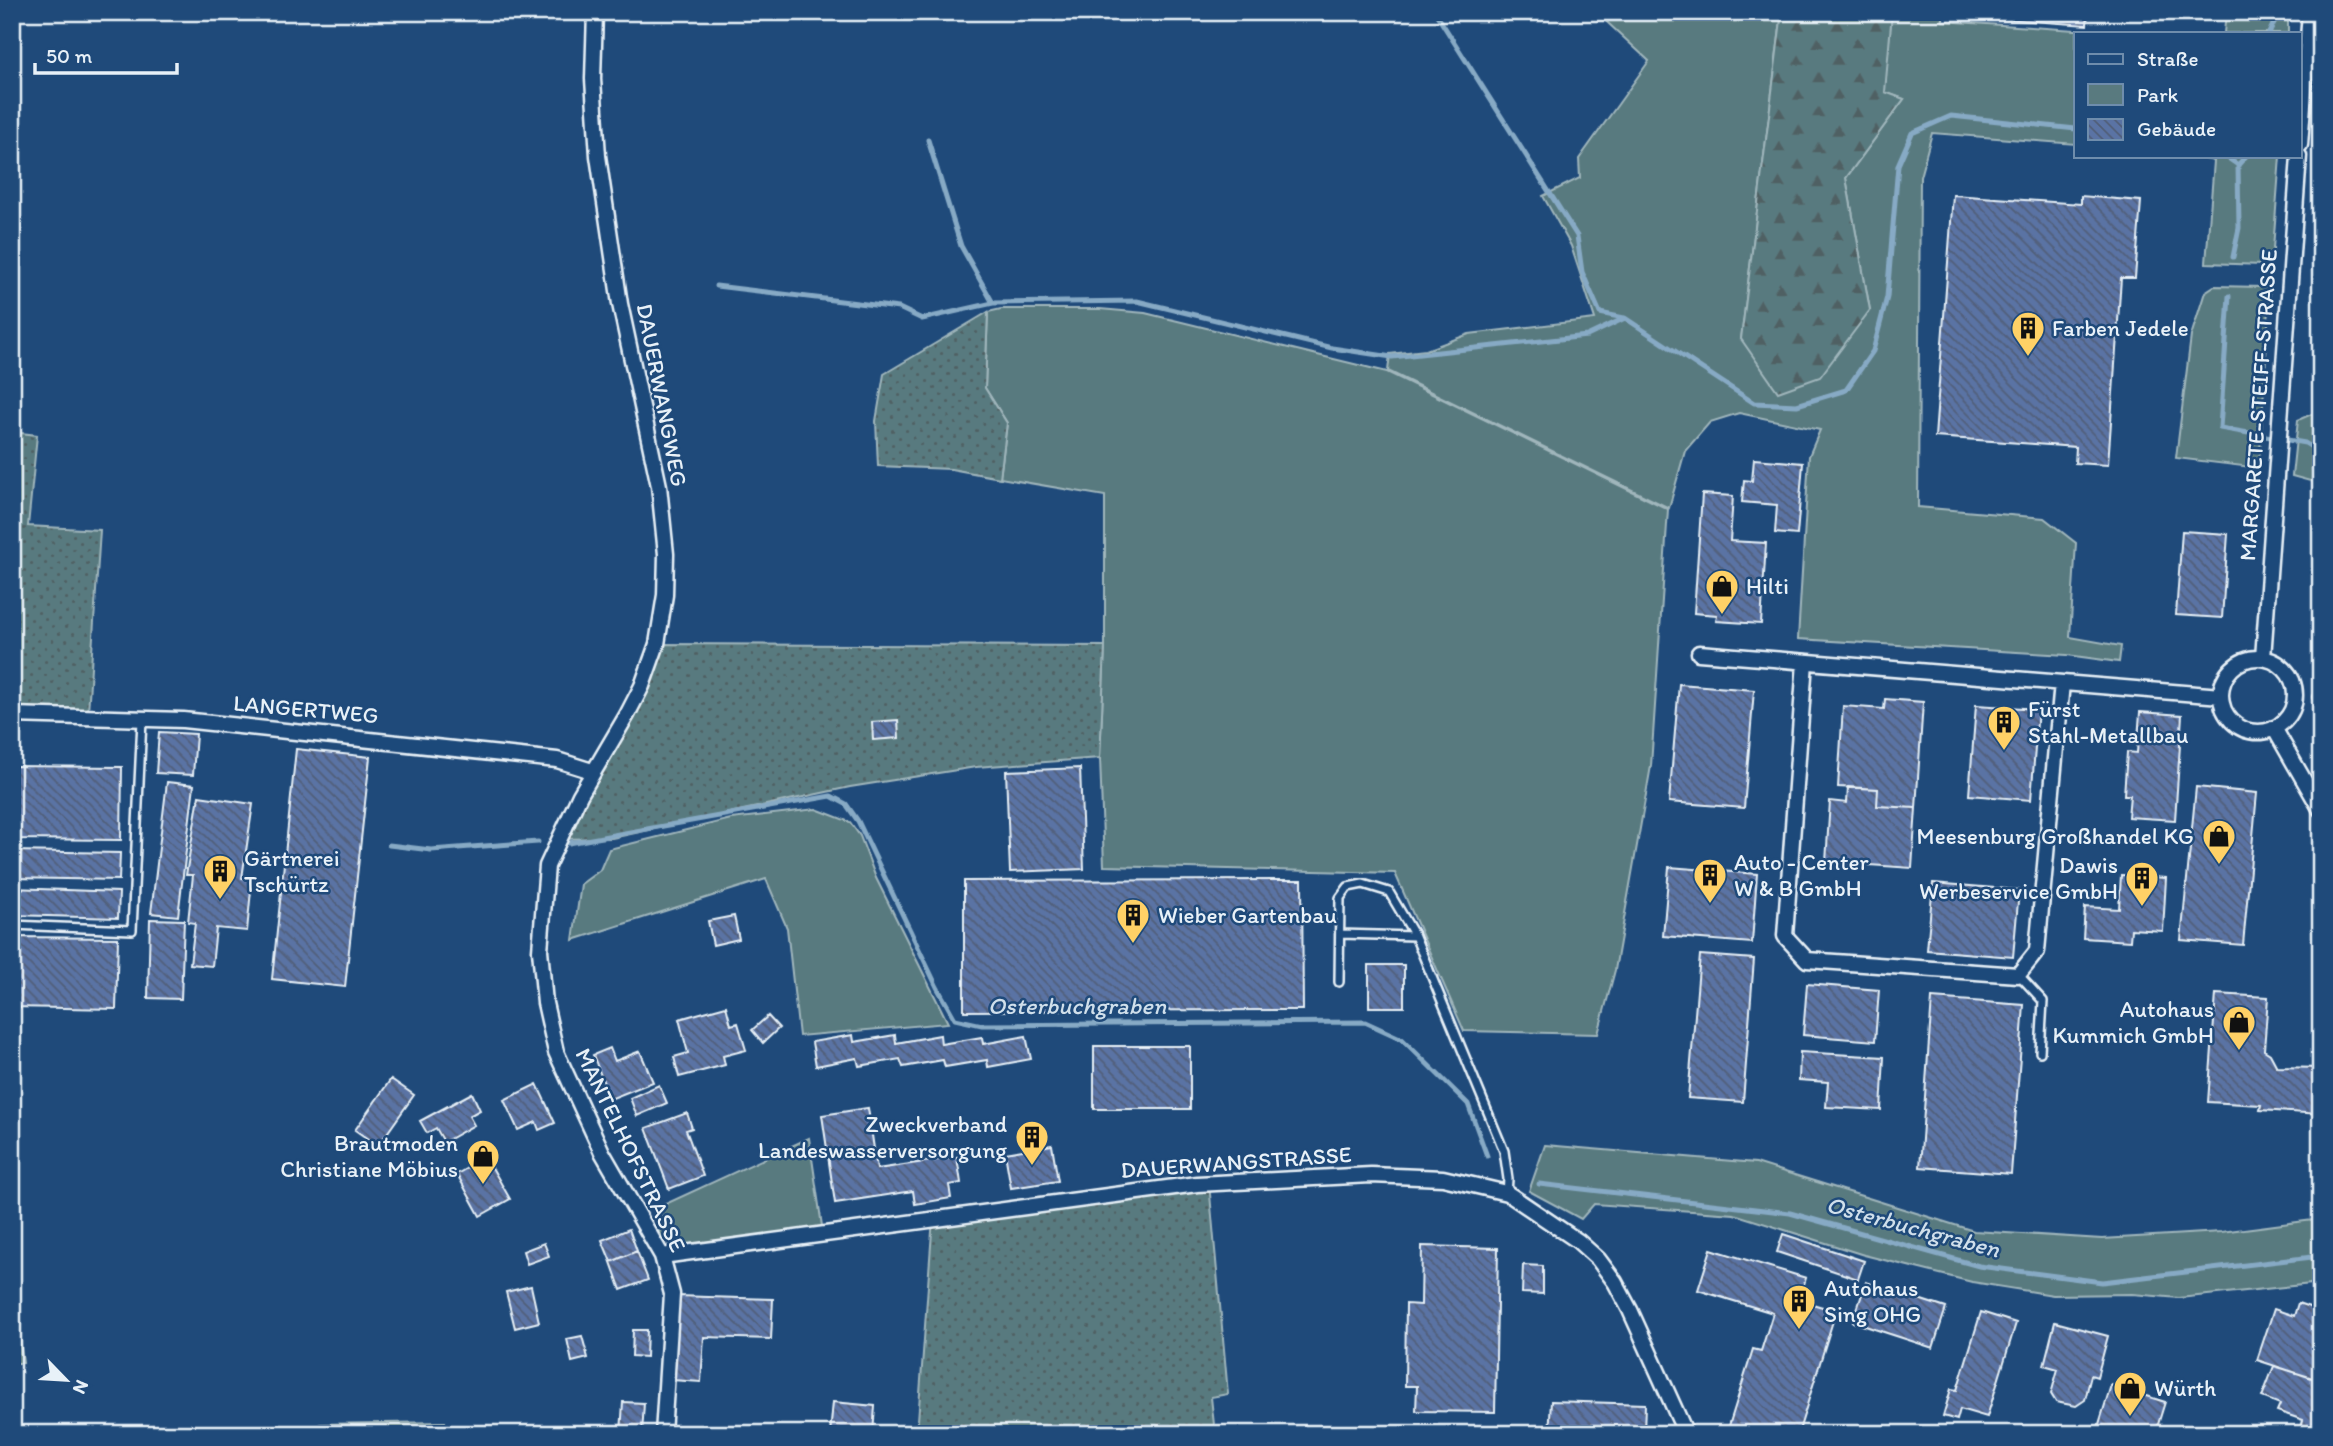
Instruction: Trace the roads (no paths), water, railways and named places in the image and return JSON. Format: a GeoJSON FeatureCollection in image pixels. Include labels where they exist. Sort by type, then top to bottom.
{"type":"FeatureCollection","features":[{"type":"Feature","properties":{"kind":"street","name":"DAUERWANGWEG"},"geometry":{"type":"LineString","coordinates":[[592,771],[642,686],[657,644],[665,595],[666,554],[659,486],[621,304],[598,156],[593,79],[595,12]]}},
{"type":"Feature","properties":{"kind":"street"},"geometry":{"type":"LineString","coordinates":[[2302,118],[2310,12]]}},
{"type":"Feature","properties":{"kind":"street","name":"MARGARETE-STEIFF-STRASSE"},"geometry":{"type":"LineString","coordinates":[[2263,658],[2299,158]]}},
{"type":"Feature","properties":{"kind":"street"},"geometry":{"type":"LineString","coordinates":[[1699,653],[2221,696]]}},
{"type":"Feature","properties":{"kind":"street"},"geometry":{"type":"LineString","coordinates":[[2263,658],[2284,668],[2295,693],[2292,708],[2284,721],[2274,728],[2257,732],[2245,730],[2231,721],[2224,710],[2221,696],[2223,682],[2232,669],[2242,661],[2263,658]]}},
{"type":"Feature","properties":{"kind":"street"},"geometry":{"type":"LineString","coordinates":[[1805,662],[1785,936],[1807,960],[2018,975],[2037,951],[2062,683]]}},
{"type":"Feature","properties":{"kind":"street","name":"LANGERTWEG"},"geometry":{"type":"LineString","coordinates":[[12,715],[183,720],[557,760],[592,771]]}},
{"type":"Feature","properties":{"kind":"street"},"geometry":{"type":"LineString","coordinates":[[2274,728],[2321,810]]}},
{"type":"Feature","properties":{"kind":"street","name":"MANTELHOFSTRASSE"},"geometry":{"type":"LineString","coordinates":[[592,771],[547,866],[540,931],[545,1003],[556,1052],[602,1152],[662,1256],[672,1294],[663,1434]]}},
{"type":"Feature","properties":{"kind":"street","name":"DAUERWANGSTRASSE"},"geometry":{"type":"LineString","coordinates":[[662,1256],[1197,1184],[1371,1175],[1443,1178],[1507,1193],[1578,1241],[1598,1259],[1615,1282],[1630,1310],[1686,1434]]}},
{"type":"Feature","properties":{"kind":"lane"},"geometry":{"type":"LineString","coordinates":[[12,925],[132,930],[142,720]]}},
{"type":"Feature","properties":{"kind":"lane"},"geometry":{"type":"LineString","coordinates":[[1339,982],[1340,898],[1348,887],[1363,884],[1390,892],[1415,936],[1504,1151],[1507,1193]]}},
{"type":"Feature","properties":{"kind":"lane"},"geometry":{"type":"LineString","coordinates":[[1340,934],[1415,936]]}},
{"type":"Feature","properties":{"kind":"lane"},"geometry":{"type":"LineString","coordinates":[[2018,975],[2043,1001],[2040,1052]]}},
{"type":"Feature","properties":{"kind":"waterway"},"geometry":{"type":"LineString","coordinates":[[1435,12],[1577,236],[1582,272],[1600,313],[1624,318]]}},
{"type":"Feature","properties":{"kind":"waterway"},"geometry":{"type":"LineString","coordinates":[[2269,32],[2279,12]]}},
{"type":"Feature","properties":{"kind":"waterway"},"geometry":{"type":"LineString","coordinates":[[716,286],[899,308],[922,319],[993,303],[1137,301],[1332,348],[1392,357],[1587,336],[1625,318],[1754,403],[1797,405],[1846,390],[1873,351],[1887,297],[1898,165],[1912,133],[1951,116],[2074,129]]}},
{"type":"Feature","properties":{"kind":"waterway"},"geometry":{"type":"LineString","coordinates":[[928,140],[961,246],[993,303]]}},
{"type":"Feature","properties":{"kind":"waterway"},"geometry":{"type":"LineString","coordinates":[[2228,158],[2238,165]]}},
{"type":"Feature","properties":{"kind":"waterway"},"geometry":{"type":"LineString","coordinates":[[2233,257],[2239,228],[2238,165],[2244,158]]}},
{"type":"Feature","properties":{"kind":"waterway"},"geometry":{"type":"LineString","coordinates":[[2229,296],[2220,428],[2305,443],[2321,453]]}},
{"type":"Feature","properties":{"kind":"waterway","name":"Osterbuchgraben"},"geometry":{"type":"LineString","coordinates":[[569,843],[831,796],[846,804],[858,821],[955,1019],[982,1025],[1365,1022],[1402,1039],[1468,1104],[1487,1156]]}},
{"type":"Feature","properties":{"kind":"waterway","name":"Osterbuchgraben"},"geometry":{"type":"LineString","coordinates":[[389,845],[431,850],[538,842]]}},
{"type":"Feature","properties":{"kind":"waterway","name":"Osterbuchgraben"},"geometry":{"type":"LineString","coordinates":[[1539,1184],[1790,1213],[1979,1266],[2102,1282],[2321,1256]]}},
{"type":"Feature","properties":{"kind":"place","name":"Farben Jedele"},"geometry":{"type":"Point","coordinates":[2028,358]}},
{"type":"Feature","properties":{"kind":"place","name":"Hilti"},"geometry":{"type":"Point","coordinates":[1722,616]}},
{"type":"Feature","properties":{"kind":"place","name":"Fürst Stahl-Metallbau"},"geometry":{"type":"Point","coordinates":[2004,752]}},
{"type":"Feature","properties":{"kind":"place","name":"Meesenburg Großhandel KG"},"geometry":{"type":"Point","coordinates":[2219,866]}},
{"type":"Feature","properties":{"kind":"place","name":"Gärtnerei Tschürtz"},"geometry":{"type":"Point","coordinates":[220,901]}},
{"type":"Feature","properties":{"kind":"place","name":"Auto - Center W & B GmbH"},"geometry":{"type":"Point","coordinates":[1710,905]}},
{"type":"Feature","properties":{"kind":"place","name":"Dawis Werbeservice GmbH"},"geometry":{"type":"Point","coordinates":[2142,908]}},
{"type":"Feature","properties":{"kind":"place","name":"Wieber Gartenbau"},"geometry":{"type":"Point","coordinates":[1133,945]}},
{"type":"Feature","properties":{"kind":"place","name":"Autohaus Kummich GmbH"},"geometry":{"type":"Point","coordinates":[2239,1052]}},
{"type":"Feature","properties":{"kind":"place","name":"Zweckverband Landeswasserversorgung"},"geometry":{"type":"Point","coordinates":[1032,1167]}},
{"type":"Feature","properties":{"kind":"place","name":"Brautmoden Christiane Möbius"},"geometry":{"type":"Point","coordinates":[483,1186]}},
{"type":"Feature","properties":{"kind":"place","name":"Autohaus Sing OHG"},"geometry":{"type":"Point","coordinates":[1799,1331]}},
{"type":"Feature","properties":{"kind":"place","name":"Würth"},"geometry":{"type":"Point","coordinates":[2130,1418]}}]}
